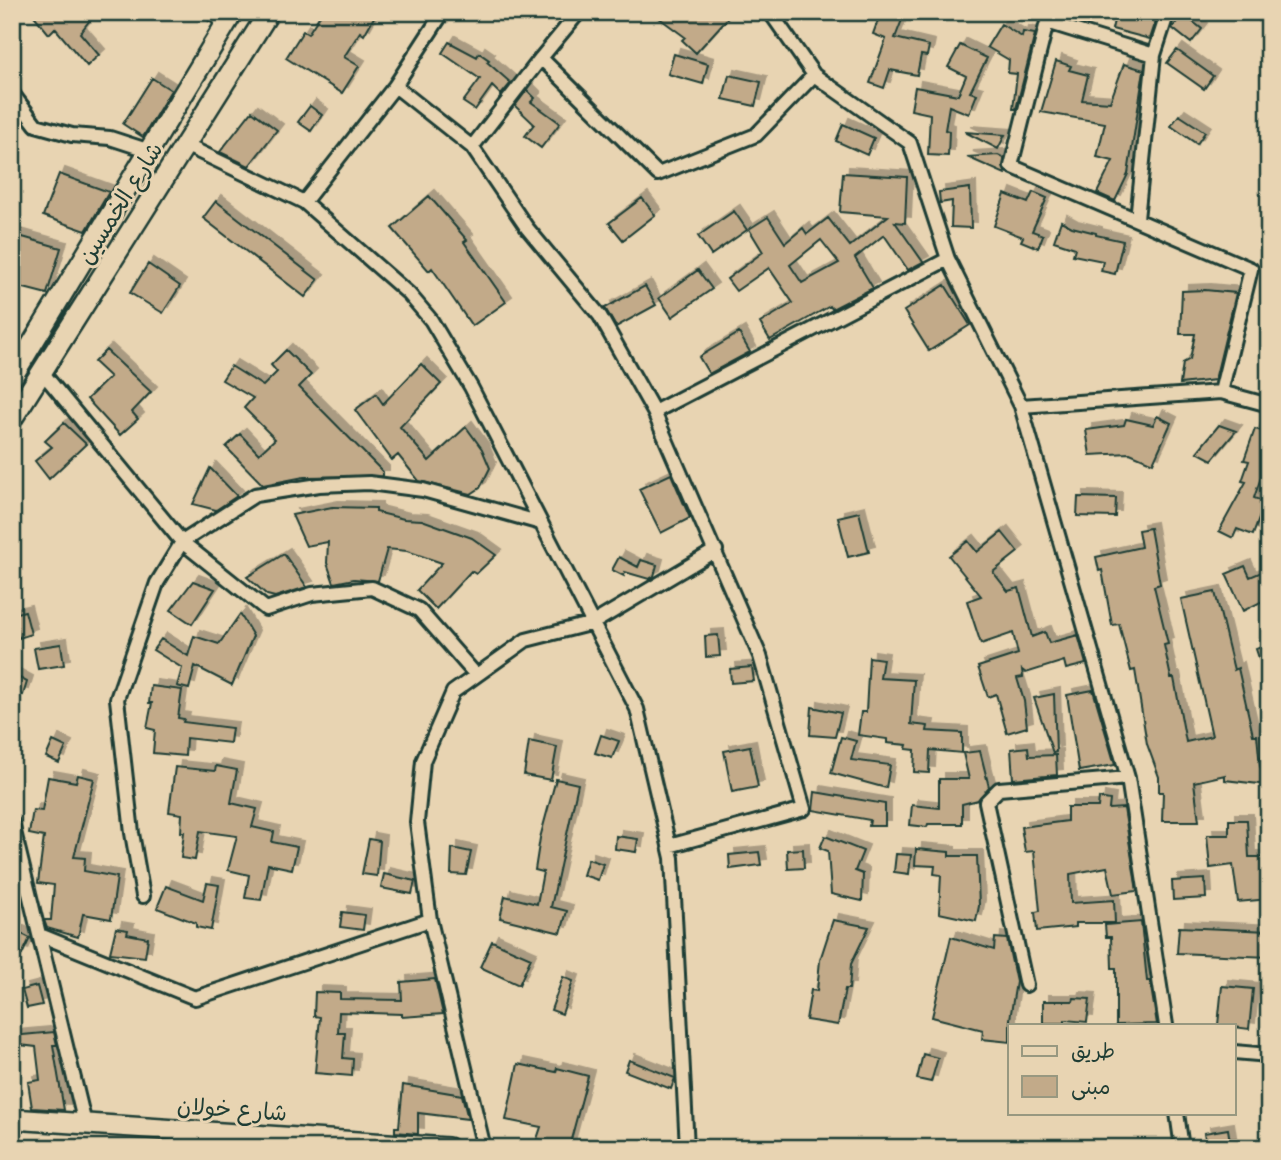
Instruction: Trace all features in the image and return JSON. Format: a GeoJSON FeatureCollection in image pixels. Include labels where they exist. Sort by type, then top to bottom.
{"type":"FeatureCollection","features":[{"type":"Feature","properties":{"kind":"main road","name":"شارع الخمسين"},"geometry":{"type":"LineString","coordinates":[[12,419],[269,12]]}},
{"type":"Feature","properties":{"kind":"main road","name":"شارع الخمسين"},"geometry":{"type":"LineString","coordinates":[[12,377],[223,16]]}},
{"type":"Feature","properties":{"kind":"main road","name":"شارع خولان"},"geometry":{"type":"LineString","coordinates":[[12,1119],[448,1148]]}},
{"type":"Feature","properties":{"kind":"street"},"geometry":{"type":"LineString","coordinates":[[304,202],[395,86],[443,12]]}},
{"type":"Feature","properties":{"kind":"street"},"geometry":{"type":"LineString","coordinates":[[472,147],[579,12]]}},
{"type":"Feature","properties":{"kind":"street"},"geometry":{"type":"LineString","coordinates":[[770,12],[814,75],[910,143],[947,259],[1021,406],[1128,778],[1166,1024]]}},
{"type":"Feature","properties":{"kind":"street"},"geometry":{"type":"LineString","coordinates":[[1137,219],[1154,55],[1168,12]]}},
{"type":"Feature","properties":{"kind":"street"},"geometry":{"type":"LineString","coordinates":[[1154,55],[1047,22],[1011,166],[1251,269],[1221,391]]}},
{"type":"Feature","properties":{"kind":"street"},"geometry":{"type":"LineString","coordinates":[[541,58],[657,174],[756,135],[814,75]]}},
{"type":"Feature","properties":{"kind":"street"},"geometry":{"type":"LineString","coordinates":[[395,86],[472,147],[527,228],[600,316],[654,412],[760,656],[804,809],[669,846]]}},
{"type":"Feature","properties":{"kind":"street"},"geometry":{"type":"LineString","coordinates":[[12,93],[36,125],[72,135],[110,138],[147,150]]}},
{"type":"Feature","properties":{"kind":"street"},"geometry":{"type":"LineString","coordinates":[[185,145],[304,202],[409,294],[431,320],[471,387],[637,709],[669,846],[688,1148]]}},
{"type":"Feature","properties":{"kind":"street"},"geometry":{"type":"LineString","coordinates":[[654,412],[947,259]]}},
{"type":"Feature","properties":{"kind":"street"},"geometry":{"type":"LineString","coordinates":[[42,372],[182,541],[266,609],[312,594],[372,587],[419,610],[476,675]]}},
{"type":"Feature","properties":{"kind":"street"},"geometry":{"type":"LineString","coordinates":[[1021,406],[1221,391],[1269,405]]}},
{"type":"Feature","properties":{"kind":"street"},"geometry":{"type":"LineString","coordinates":[[144,896],[132,833],[117,699],[157,583],[182,541],[255,495],[319,485],[369,483],[423,490],[541,523]]}},
{"type":"Feature","properties":{"kind":"street"},"geometry":{"type":"LineString","coordinates":[[484,1148],[430,920],[417,822],[423,761],[453,692],[526,639],[593,623],[716,551]]}},
{"type":"Feature","properties":{"kind":"street"},"geometry":{"type":"LineString","coordinates":[[1026,985],[986,802],[999,789],[1128,778]]}},
{"type":"Feature","properties":{"kind":"street"},"geometry":{"type":"LineString","coordinates":[[12,823],[85,1124]]}},
{"type":"Feature","properties":{"kind":"street"},"geometry":{"type":"LineString","coordinates":[[40,935],[195,998],[430,920]]}},
{"type":"Feature","properties":{"kind":"street"},"geometry":{"type":"LineString","coordinates":[[1236,1052],[1269,1055]]}},
{"type":"Feature","properties":{"kind":"street"},"geometry":{"type":"LineString","coordinates":[[1177,1114],[1182,1148]]}},
{"type":"Feature","properties":{"kind":"building"},"geometry":{"type":"Polygon","coordinates":[[[31,12],[96,12],[80,33],[99,55],[87,66],[55,28],[49,34],[31,12]]]}},
{"type":"Feature","properties":{"kind":"building"},"geometry":{"type":"Polygon","coordinates":[[[322,12],[377,12],[364,35],[360,32],[344,57],[359,66],[342,93],[286,58],[303,31],[308,34],[322,12]]]}},
{"type":"Feature","properties":{"kind":"building"},"geometry":{"type":"Polygon","coordinates":[[[651,12],[733,12],[696,53],[682,40],[685,37],[651,12]]]}},
{"type":"Feature","properties":{"kind":"building"},"geometry":{"type":"Polygon","coordinates":[[[881,12],[905,12],[895,38],[929,46],[927,56],[921,55],[917,75],[890,70],[884,88],[870,83],[886,39],[873,34],[881,12]]]}},
{"type":"Feature","properties":{"kind":"building"},"geometry":{"type":"Polygon","coordinates":[[[1116,12],[1144,18],[1145,12],[1159,12],[1150,39],[1112,29],[1116,12]]]}},
{"type":"Feature","properties":{"kind":"building"},"geometry":{"type":"Polygon","coordinates":[[[1183,14],[1202,29],[1191,43],[1172,28],[1183,14]]]}},
{"type":"Feature","properties":{"kind":"building"},"geometry":{"type":"Polygon","coordinates":[[[1001,24],[1022,37],[1023,32],[1035,34],[1016,109],[1013,109],[1017,74],[1008,73],[1009,60],[987,47],[1001,24]]]}},
{"type":"Feature","properties":{"kind":"building"},"geometry":{"type":"Polygon","coordinates":[[[449,42],[477,57],[479,53],[511,83],[501,95],[492,86],[475,110],[463,102],[480,79],[442,53],[449,42]]]}},
{"type":"Feature","properties":{"kind":"building"},"geometry":{"type":"Polygon","coordinates":[[[960,45],[987,58],[970,92],[977,94],[969,114],[949,106],[945,130],[949,131],[948,156],[928,155],[930,114],[911,110],[915,87],[958,95],[966,76],[948,67],[960,45]]]}},
{"type":"Feature","properties":{"kind":"building"},"geometry":{"type":"Polygon","coordinates":[[[1177,50],[1213,76],[1204,89],[1167,63],[1177,50]]]}},
{"type":"Feature","properties":{"kind":"building"},"geometry":{"type":"Polygon","coordinates":[[[674,54],[708,64],[703,84],[668,74],[674,54]]]}},
{"type":"Feature","properties":{"kind":"building"},"geometry":{"type":"Polygon","coordinates":[[[1056,61],[1071,66],[1069,70],[1088,75],[1082,100],[1110,102],[1124,64],[1144,70],[1128,174],[1115,201],[1097,193],[1113,161],[1097,157],[1105,123],[1041,112],[1056,61]]]}},
{"type":"Feature","properties":{"kind":"building"},"geometry":{"type":"Polygon","coordinates":[[[729,75],[761,82],[755,106],[723,99],[729,75]]]}},
{"type":"Feature","properties":{"kind":"building"},"geometry":{"type":"Polygon","coordinates":[[[152,78],[171,90],[143,137],[123,124],[152,78]]]}},
{"type":"Feature","properties":{"kind":"building"},"geometry":{"type":"Polygon","coordinates":[[[527,90],[535,98],[531,102],[560,123],[541,148],[525,136],[534,124],[515,106],[527,90]]]}},
{"type":"Feature","properties":{"kind":"building"},"geometry":{"type":"Polygon","coordinates":[[[310,106],[322,115],[311,131],[298,122],[310,106]]]}},
{"type":"Feature","properties":{"kind":"building"},"geometry":{"type":"Polygon","coordinates":[[[252,111],[277,130],[249,166],[220,152],[252,111]]]}},
{"type":"Feature","properties":{"kind":"building"},"geometry":{"type":"Polygon","coordinates":[[[1179,115],[1205,132],[1197,144],[1171,126],[1179,115]]]}},
{"type":"Feature","properties":{"kind":"building"},"geometry":{"type":"Polygon","coordinates":[[[843,124],[874,138],[867,155],[836,141],[843,124]]]}},
{"type":"Feature","properties":{"kind":"building"},"geometry":{"type":"Polygon","coordinates":[[[965,132],[1005,135],[998,149],[965,132]]]}},
{"type":"Feature","properties":{"kind":"building"},"geometry":{"type":"Polygon","coordinates":[[[998,155],[1004,158],[1005,174],[967,157],[998,155]]]}},
{"type":"Feature","properties":{"kind":"building"},"geometry":{"type":"Polygon","coordinates":[[[843,173],[907,177],[905,223],[895,222],[923,262],[908,270],[884,235],[855,258],[873,288],[832,309],[830,306],[770,340],[760,323],[793,303],[769,268],[736,291],[727,279],[763,252],[749,229],[768,217],[785,243],[803,228],[807,234],[828,218],[850,246],[888,216],[840,212],[843,173]],[[821,240],[790,265],[802,283],[839,263],[821,240]]]}},
{"type":"Feature","properties":{"kind":"building"},"geometry":{"type":"Polygon","coordinates":[[[59,174],[109,192],[86,231],[43,216],[59,174]]]}},
{"type":"Feature","properties":{"kind":"building"},"geometry":{"type":"Polygon","coordinates":[[[970,188],[971,228],[951,227],[952,201],[940,203],[939,192],[970,188]]]}},
{"type":"Feature","properties":{"kind":"building"},"geometry":{"type":"Polygon","coordinates":[[[1033,192],[1047,198],[1032,231],[1043,235],[1038,248],[1021,241],[1023,237],[994,226],[1005,194],[1028,203],[1033,192]]]}},
{"type":"Feature","properties":{"kind":"building"},"geometry":{"type":"Polygon","coordinates":[[[429,196],[467,240],[464,242],[506,302],[472,326],[432,268],[429,271],[392,228],[429,196]]]}},
{"type":"Feature","properties":{"kind":"building"},"geometry":{"type":"Polygon","coordinates":[[[642,198],[655,215],[623,240],[609,223],[642,198]]]}},
{"type":"Feature","properties":{"kind":"building"},"geometry":{"type":"Polygon","coordinates":[[[216,201],[318,280],[305,297],[203,218],[216,201]]]}},
{"type":"Feature","properties":{"kind":"building"},"geometry":{"type":"Polygon","coordinates":[[[734,211],[747,230],[711,255],[698,236],[734,211]]]}},
{"type":"Feature","properties":{"kind":"building"},"geometry":{"type":"Polygon","coordinates":[[[1061,221],[1096,235],[1123,241],[1115,274],[1101,271],[1103,261],[1073,255],[1075,248],[1054,241],[1061,221]]]}},
{"type":"Feature","properties":{"kind":"building"},"geometry":{"type":"Polygon","coordinates":[[[12,234],[61,248],[47,294],[12,285],[12,234]]]}},
{"type":"Feature","properties":{"kind":"building"},"geometry":{"type":"Polygon","coordinates":[[[148,264],[180,286],[163,313],[130,293],[148,264]]]}},
{"type":"Feature","properties":{"kind":"building"},"geometry":{"type":"Polygon","coordinates":[[[698,270],[712,289],[672,317],[659,298],[698,270]]]}},
{"type":"Feature","properties":{"kind":"building"},"geometry":{"type":"Polygon","coordinates":[[[945,285],[970,325],[929,351],[904,311],[945,285]]]}},
{"type":"Feature","properties":{"kind":"building"},"geometry":{"type":"Polygon","coordinates":[[[645,286],[656,305],[616,327],[605,308],[645,286]]]}},
{"type":"Feature","properties":{"kind":"building"},"geometry":{"type":"Polygon","coordinates":[[[1182,291],[1236,293],[1215,380],[1180,384],[1183,363],[1190,359],[1195,334],[1180,334],[1182,291]]]}},
{"type":"Feature","properties":{"kind":"building"},"geometry":{"type":"Polygon","coordinates":[[[739,333],[750,352],[709,374],[699,357],[739,333]]]}},
{"type":"Feature","properties":{"kind":"building"},"geometry":{"type":"Polygon","coordinates":[[[106,350],[151,392],[132,412],[138,419],[120,435],[87,399],[110,377],[94,362],[106,350]]]}},
{"type":"Feature","properties":{"kind":"building"},"geometry":{"type":"Polygon","coordinates":[[[286,350],[311,375],[299,387],[383,472],[383,476],[304,477],[263,485],[226,447],[240,434],[259,454],[275,439],[244,408],[253,398],[222,380],[231,366],[263,386],[277,372],[271,365],[286,350]]]}},
{"type":"Feature","properties":{"kind":"building"},"geometry":{"type":"Polygon","coordinates":[[[421,364],[441,384],[400,427],[429,461],[466,427],[482,449],[490,468],[480,488],[471,494],[419,481],[398,455],[392,460],[355,410],[376,394],[383,404],[421,364]]]}},
{"type":"Feature","properties":{"kind":"building"},"geometry":{"type":"Polygon","coordinates":[[[1157,416],[1171,423],[1153,463],[1130,453],[1090,455],[1086,430],[1124,425],[1126,419],[1153,425],[1157,416]]]}},
{"type":"Feature","properties":{"kind":"building"},"geometry":{"type":"Polygon","coordinates":[[[64,423],[86,444],[49,479],[35,461],[52,447],[45,441],[64,423]]]}},
{"type":"Feature","properties":{"kind":"building"},"geometry":{"type":"Polygon","coordinates":[[[1219,425],[1236,431],[1212,460],[1197,452],[1219,425]]]}},
{"type":"Feature","properties":{"kind":"building"},"geometry":{"type":"Polygon","coordinates":[[[1255,429],[1269,433],[1269,454],[1254,498],[1265,502],[1253,535],[1237,529],[1233,538],[1219,531],[1246,482],[1242,481],[1249,461],[1244,460],[1255,429]]]}},
{"type":"Feature","properties":{"kind":"building"},"geometry":{"type":"Polygon","coordinates":[[[210,468],[237,496],[216,510],[193,504],[210,468]]]}},
{"type":"Feature","properties":{"kind":"building"},"geometry":{"type":"Polygon","coordinates":[[[671,474],[690,518],[661,533],[639,489],[671,474]]]}},
{"type":"Feature","properties":{"kind":"building"},"geometry":{"type":"Polygon","coordinates":[[[1078,497],[1116,498],[1115,517],[1077,516],[1078,497]]]}},
{"type":"Feature","properties":{"kind":"building"},"geometry":{"type":"Polygon","coordinates":[[[332,507],[376,508],[376,512],[422,520],[472,538],[496,555],[476,574],[471,571],[436,609],[417,590],[442,563],[407,551],[387,549],[378,581],[354,579],[334,583],[327,563],[328,542],[306,546],[292,515],[332,507]]]}},
{"type":"Feature","properties":{"kind":"building"},"geometry":{"type":"Polygon","coordinates":[[[859,512],[869,552],[848,557],[838,517],[859,512]]]}},
{"type":"Feature","properties":{"kind":"building"},"geometry":{"type":"Polygon","coordinates":[[[1150,528],[1160,584],[1154,586],[1186,742],[1212,736],[1181,599],[1215,592],[1234,670],[1238,668],[1253,735],[1257,735],[1260,766],[1268,785],[1225,780],[1225,775],[1194,782],[1199,821],[1162,821],[1163,792],[1159,792],[1159,777],[1147,744],[1135,670],[1131,671],[1119,624],[1112,625],[1102,570],[1099,571],[1096,557],[1141,547],[1138,530],[1150,528]]]}},
{"type":"Feature","properties":{"kind":"building"},"geometry":{"type":"Polygon","coordinates":[[[1002,532],[1018,552],[993,572],[1008,591],[1019,588],[1032,637],[1045,632],[1049,643],[1078,635],[1086,664],[1066,669],[1064,661],[1026,673],[1022,670],[1023,677],[1017,678],[1024,701],[1027,727],[1007,733],[996,694],[988,697],[978,667],[1018,654],[1013,633],[981,644],[967,601],[981,596],[949,556],[968,541],[977,552],[1002,532]]]}},
{"type":"Feature","properties":{"kind":"building"},"geometry":{"type":"Polygon","coordinates":[[[284,554],[307,587],[275,597],[267,595],[247,577],[284,554]]]}},
{"type":"Feature","properties":{"kind":"building"},"geometry":{"type":"Polygon","coordinates":[[[619,557],[638,567],[641,560],[657,565],[654,576],[649,579],[625,572],[624,576],[612,570],[619,557]]]}},
{"type":"Feature","properties":{"kind":"building"},"geometry":{"type":"Polygon","coordinates":[[[1245,566],[1250,577],[1269,569],[1269,598],[1243,611],[1226,574],[1245,566]]]}},
{"type":"Feature","properties":{"kind":"building"},"geometry":{"type":"Polygon","coordinates":[[[193,581],[215,589],[192,624],[171,610],[193,581]]]}},
{"type":"Feature","properties":{"kind":"building"},"geometry":{"type":"Polygon","coordinates":[[[25,611],[31,634],[19,638],[12,614],[25,611]]]}},
{"type":"Feature","properties":{"kind":"building"},"geometry":{"type":"Polygon","coordinates":[[[240,614],[253,636],[232,685],[195,666],[189,689],[177,686],[182,668],[153,650],[161,639],[188,656],[194,636],[219,644],[240,614]]]}},
{"type":"Feature","properties":{"kind":"building"},"geometry":{"type":"Polygon","coordinates":[[[718,635],[720,656],[706,657],[705,636],[718,635]]]}},
{"type":"Feature","properties":{"kind":"building"},"geometry":{"type":"Polygon","coordinates":[[[61,644],[64,665],[38,669],[34,648],[61,644]]]}},
{"type":"Feature","properties":{"kind":"building"},"geometry":{"type":"Polygon","coordinates":[[[1269,644],[1269,681],[1267,682],[1256,649],[1269,644]]]}},
{"type":"Feature","properties":{"kind":"building"},"geometry":{"type":"Polygon","coordinates":[[[869,657],[883,659],[880,678],[914,680],[911,724],[928,726],[927,731],[962,733],[962,753],[930,750],[929,773],[914,772],[915,750],[906,749],[907,745],[887,743],[887,739],[858,735],[861,712],[866,712],[869,657]]]}},
{"type":"Feature","properties":{"kind":"building"},"geometry":{"type":"Polygon","coordinates":[[[752,667],[754,681],[731,683],[730,669],[752,667]]]}},
{"type":"Feature","properties":{"kind":"building"},"geometry":{"type":"Polygon","coordinates":[[[12,674],[27,682],[23,695],[12,693],[12,674]]]}},
{"type":"Feature","properties":{"kind":"building"},"geometry":{"type":"Polygon","coordinates":[[[151,686],[182,690],[178,718],[184,719],[183,722],[232,728],[230,743],[186,738],[185,756],[153,753],[155,730],[147,728],[152,703],[149,703],[151,686]]]}},
{"type":"Feature","properties":{"kind":"building"},"geometry":{"type":"Polygon","coordinates":[[[1093,690],[1115,765],[1079,771],[1067,695],[1093,690]]]}},
{"type":"Feature","properties":{"kind":"building"},"geometry":{"type":"Polygon","coordinates":[[[1054,694],[1056,752],[1053,753],[1034,698],[1054,694]]]}},
{"type":"Feature","properties":{"kind":"building"},"geometry":{"type":"Polygon","coordinates":[[[812,707],[841,713],[835,737],[810,735],[812,707]]]}},
{"type":"Feature","properties":{"kind":"building"},"geometry":{"type":"Polygon","coordinates":[[[601,735],[619,741],[612,758],[595,753],[601,735]]]}},
{"type":"Feature","properties":{"kind":"building"},"geometry":{"type":"Polygon","coordinates":[[[841,737],[856,741],[851,760],[890,765],[886,788],[831,773],[841,737]]]}},
{"type":"Feature","properties":{"kind":"building"},"geometry":{"type":"Polygon","coordinates":[[[53,741],[66,747],[59,763],[46,757],[53,741]]]}},
{"type":"Feature","properties":{"kind":"building"},"geometry":{"type":"Polygon","coordinates":[[[529,741],[557,747],[551,780],[524,775],[529,741]]]}},
{"type":"Feature","properties":{"kind":"building"},"geometry":{"type":"Polygon","coordinates":[[[750,746],[758,787],[732,792],[724,751],[750,746]]]}},
{"type":"Feature","properties":{"kind":"building"},"geometry":{"type":"Polygon","coordinates":[[[1028,747],[1029,756],[1056,755],[1057,775],[1013,779],[1011,749],[1028,747]]]}},
{"type":"Feature","properties":{"kind":"building"},"geometry":{"type":"Polygon","coordinates":[[[980,751],[989,787],[978,800],[962,804],[962,824],[928,824],[927,827],[910,825],[912,805],[939,808],[939,779],[969,779],[963,753],[980,751]]]}},
{"type":"Feature","properties":{"kind":"building"},"geometry":{"type":"Polygon","coordinates":[[[216,766],[237,770],[231,803],[257,809],[252,827],[274,832],[272,842],[297,847],[292,869],[268,864],[261,900],[245,898],[249,875],[228,870],[237,836],[200,831],[195,860],[181,858],[184,832],[181,832],[182,814],[169,812],[175,767],[215,771],[216,766]]]}},
{"type":"Feature","properties":{"kind":"building"},"geometry":{"type":"Polygon","coordinates":[[[78,775],[94,779],[74,857],[85,858],[84,871],[117,877],[111,919],[83,914],[78,937],[47,928],[44,920],[51,920],[54,885],[38,883],[44,837],[29,834],[33,810],[42,811],[48,777],[76,782],[78,775]]]}},
{"type":"Feature","properties":{"kind":"building"},"geometry":{"type":"Polygon","coordinates":[[[556,779],[578,784],[551,907],[567,911],[561,933],[500,918],[505,896],[537,904],[543,872],[535,870],[540,838],[556,779]]]}},
{"type":"Feature","properties":{"kind":"building"},"geometry":{"type":"Polygon","coordinates":[[[815,792],[885,804],[885,826],[869,826],[870,820],[813,810],[815,792]]]}},
{"type":"Feature","properties":{"kind":"building"},"geometry":{"type":"Polygon","coordinates":[[[1099,798],[1110,800],[1109,809],[1124,808],[1137,891],[1113,894],[1107,867],[1070,874],[1071,903],[1114,900],[1115,923],[1076,923],[1076,927],[1037,931],[1035,912],[1040,911],[1034,851],[1025,852],[1021,827],[1067,821],[1067,807],[1098,807],[1099,798]]]}},
{"type":"Feature","properties":{"kind":"building"},"geometry":{"type":"Polygon","coordinates":[[[1229,820],[1247,820],[1249,857],[1264,857],[1264,883],[1269,882],[1269,899],[1238,902],[1233,865],[1210,868],[1207,835],[1229,835],[1229,820]]]}},
{"type":"Feature","properties":{"kind":"building"},"geometry":{"type":"Polygon","coordinates":[[[616,836],[638,839],[636,852],[615,849],[616,836]]]}},
{"type":"Feature","properties":{"kind":"building"},"geometry":{"type":"Polygon","coordinates":[[[825,836],[863,851],[855,871],[863,874],[862,901],[831,894],[828,851],[820,848],[825,836]]]}},
{"type":"Feature","properties":{"kind":"building"},"geometry":{"type":"Polygon","coordinates":[[[369,839],[380,841],[377,876],[362,874],[369,839]]]}},
{"type":"Feature","properties":{"kind":"building"},"geometry":{"type":"Polygon","coordinates":[[[452,848],[471,852],[466,875],[451,874],[452,848]]]}},
{"type":"Feature","properties":{"kind":"building"},"geometry":{"type":"Polygon","coordinates":[[[803,849],[804,868],[788,869],[787,850],[803,849]]]}},
{"type":"Feature","properties":{"kind":"building"},"geometry":{"type":"Polygon","coordinates":[[[916,849],[949,852],[949,856],[977,856],[979,906],[976,921],[939,913],[941,875],[934,874],[935,866],[915,865],[916,849]]]}},
{"type":"Feature","properties":{"kind":"building"},"geometry":{"type":"Polygon","coordinates":[[[759,852],[761,865],[730,869],[729,855],[759,852]]]}},
{"type":"Feature","properties":{"kind":"building"},"geometry":{"type":"Polygon","coordinates":[[[896,854],[911,855],[909,874],[894,872],[896,854]]]}},
{"type":"Feature","properties":{"kind":"building"},"geometry":{"type":"Polygon","coordinates":[[[588,859],[603,864],[598,880],[583,875],[588,859]]]}},
{"type":"Feature","properties":{"kind":"building"},"geometry":{"type":"Polygon","coordinates":[[[384,874],[415,881],[412,894],[381,888],[384,874]]]}},
{"type":"Feature","properties":{"kind":"building"},"geometry":{"type":"Polygon","coordinates":[[[1205,879],[1206,898],[1173,900],[1172,881],[1205,879]]]}},
{"type":"Feature","properties":{"kind":"building"},"geometry":{"type":"Polygon","coordinates":[[[207,883],[219,885],[211,930],[196,927],[196,923],[157,908],[166,886],[203,900],[207,883]]]}},
{"type":"Feature","properties":{"kind":"building"},"geometry":{"type":"Polygon","coordinates":[[[342,912],[365,915],[363,930],[340,927],[342,912]]]}},
{"type":"Feature","properties":{"kind":"building"},"geometry":{"type":"Polygon","coordinates":[[[833,920],[869,927],[851,964],[849,989],[845,989],[838,1025],[806,1020],[811,990],[817,991],[820,960],[833,920]]]}},
{"type":"Feature","properties":{"kind":"building"},"geometry":{"type":"Polygon","coordinates":[[[1141,922],[1147,981],[1150,981],[1157,1024],[1116,1024],[1116,968],[1112,968],[1111,937],[1106,937],[1105,925],[1141,922]]]}},
{"type":"Feature","properties":{"kind":"building"},"geometry":{"type":"Polygon","coordinates":[[[1179,927],[1269,931],[1269,957],[1177,953],[1179,927]]]}},
{"type":"Feature","properties":{"kind":"building"},"geometry":{"type":"Polygon","coordinates":[[[116,928],[128,930],[127,934],[148,938],[145,957],[110,953],[116,928]]]}},
{"type":"Feature","properties":{"kind":"building"},"geometry":{"type":"Polygon","coordinates":[[[12,929],[30,938],[22,955],[12,950],[12,929]]]}},
{"type":"Feature","properties":{"kind":"building"},"geometry":{"type":"Polygon","coordinates":[[[951,937],[994,950],[995,938],[1007,939],[1016,982],[1008,1024],[1008,1042],[982,1039],[983,1030],[932,1017],[951,937]]]}},
{"type":"Feature","properties":{"kind":"building"},"geometry":{"type":"Polygon","coordinates":[[[492,941],[531,958],[519,985],[480,967],[492,941]]]}},
{"type":"Feature","properties":{"kind":"building"},"geometry":{"type":"Polygon","coordinates":[[[563,977],[573,981],[562,1014],[551,1010],[563,977]]]}},
{"type":"Feature","properties":{"kind":"building"},"geometry":{"type":"Polygon","coordinates":[[[435,979],[443,1014],[402,1017],[402,1014],[339,1012],[338,1033],[345,1033],[343,1058],[353,1059],[352,1076],[315,1073],[320,1017],[314,1016],[315,992],[340,993],[340,999],[402,1000],[401,982],[435,979]]]}},
{"type":"Feature","properties":{"kind":"building"},"geometry":{"type":"Polygon","coordinates":[[[37,986],[42,1005],[27,1008],[22,990],[37,986]]]}},
{"type":"Feature","properties":{"kind":"building"},"geometry":{"type":"Polygon","coordinates":[[[1222,986],[1253,989],[1249,1029],[1236,1027],[1236,1024],[1218,1024],[1222,986]]]}},
{"type":"Feature","properties":{"kind":"building"},"geometry":{"type":"Polygon","coordinates":[[[1074,998],[1090,999],[1087,1022],[1065,1020],[1065,1023],[1043,1023],[1043,1001],[1073,1001],[1074,998]]]}},
{"type":"Feature","properties":{"kind":"building"},"geometry":{"type":"Polygon","coordinates":[[[54,1032],[57,1045],[53,1045],[64,1110],[32,1108],[28,1082],[40,1080],[36,1047],[12,1044],[12,1036],[54,1032]]]}},
{"type":"Feature","properties":{"kind":"building"},"geometry":{"type":"Polygon","coordinates":[[[923,1054],[938,1058],[931,1082],[917,1079],[923,1054]]]}},
{"type":"Feature","properties":{"kind":"building"},"geometry":{"type":"Polygon","coordinates":[[[629,1060],[675,1078],[671,1089],[625,1071],[629,1060]]]}},
{"type":"Feature","properties":{"kind":"building"},"geometry":{"type":"Polygon","coordinates":[[[518,1064],[556,1072],[557,1068],[588,1076],[569,1147],[537,1139],[541,1127],[506,1120],[518,1064]]]}},
{"type":"Feature","properties":{"kind":"building"},"geometry":{"type":"Polygon","coordinates":[[[403,1085],[462,1095],[468,1119],[418,1113],[418,1134],[395,1132],[395,1127],[399,1127],[403,1085]]]}},
{"type":"Feature","properties":{"kind":"building"},"geometry":{"type":"Polygon","coordinates":[[[1228,1129],[1231,1148],[1207,1148],[1204,1133],[1228,1129]]]}}]}
